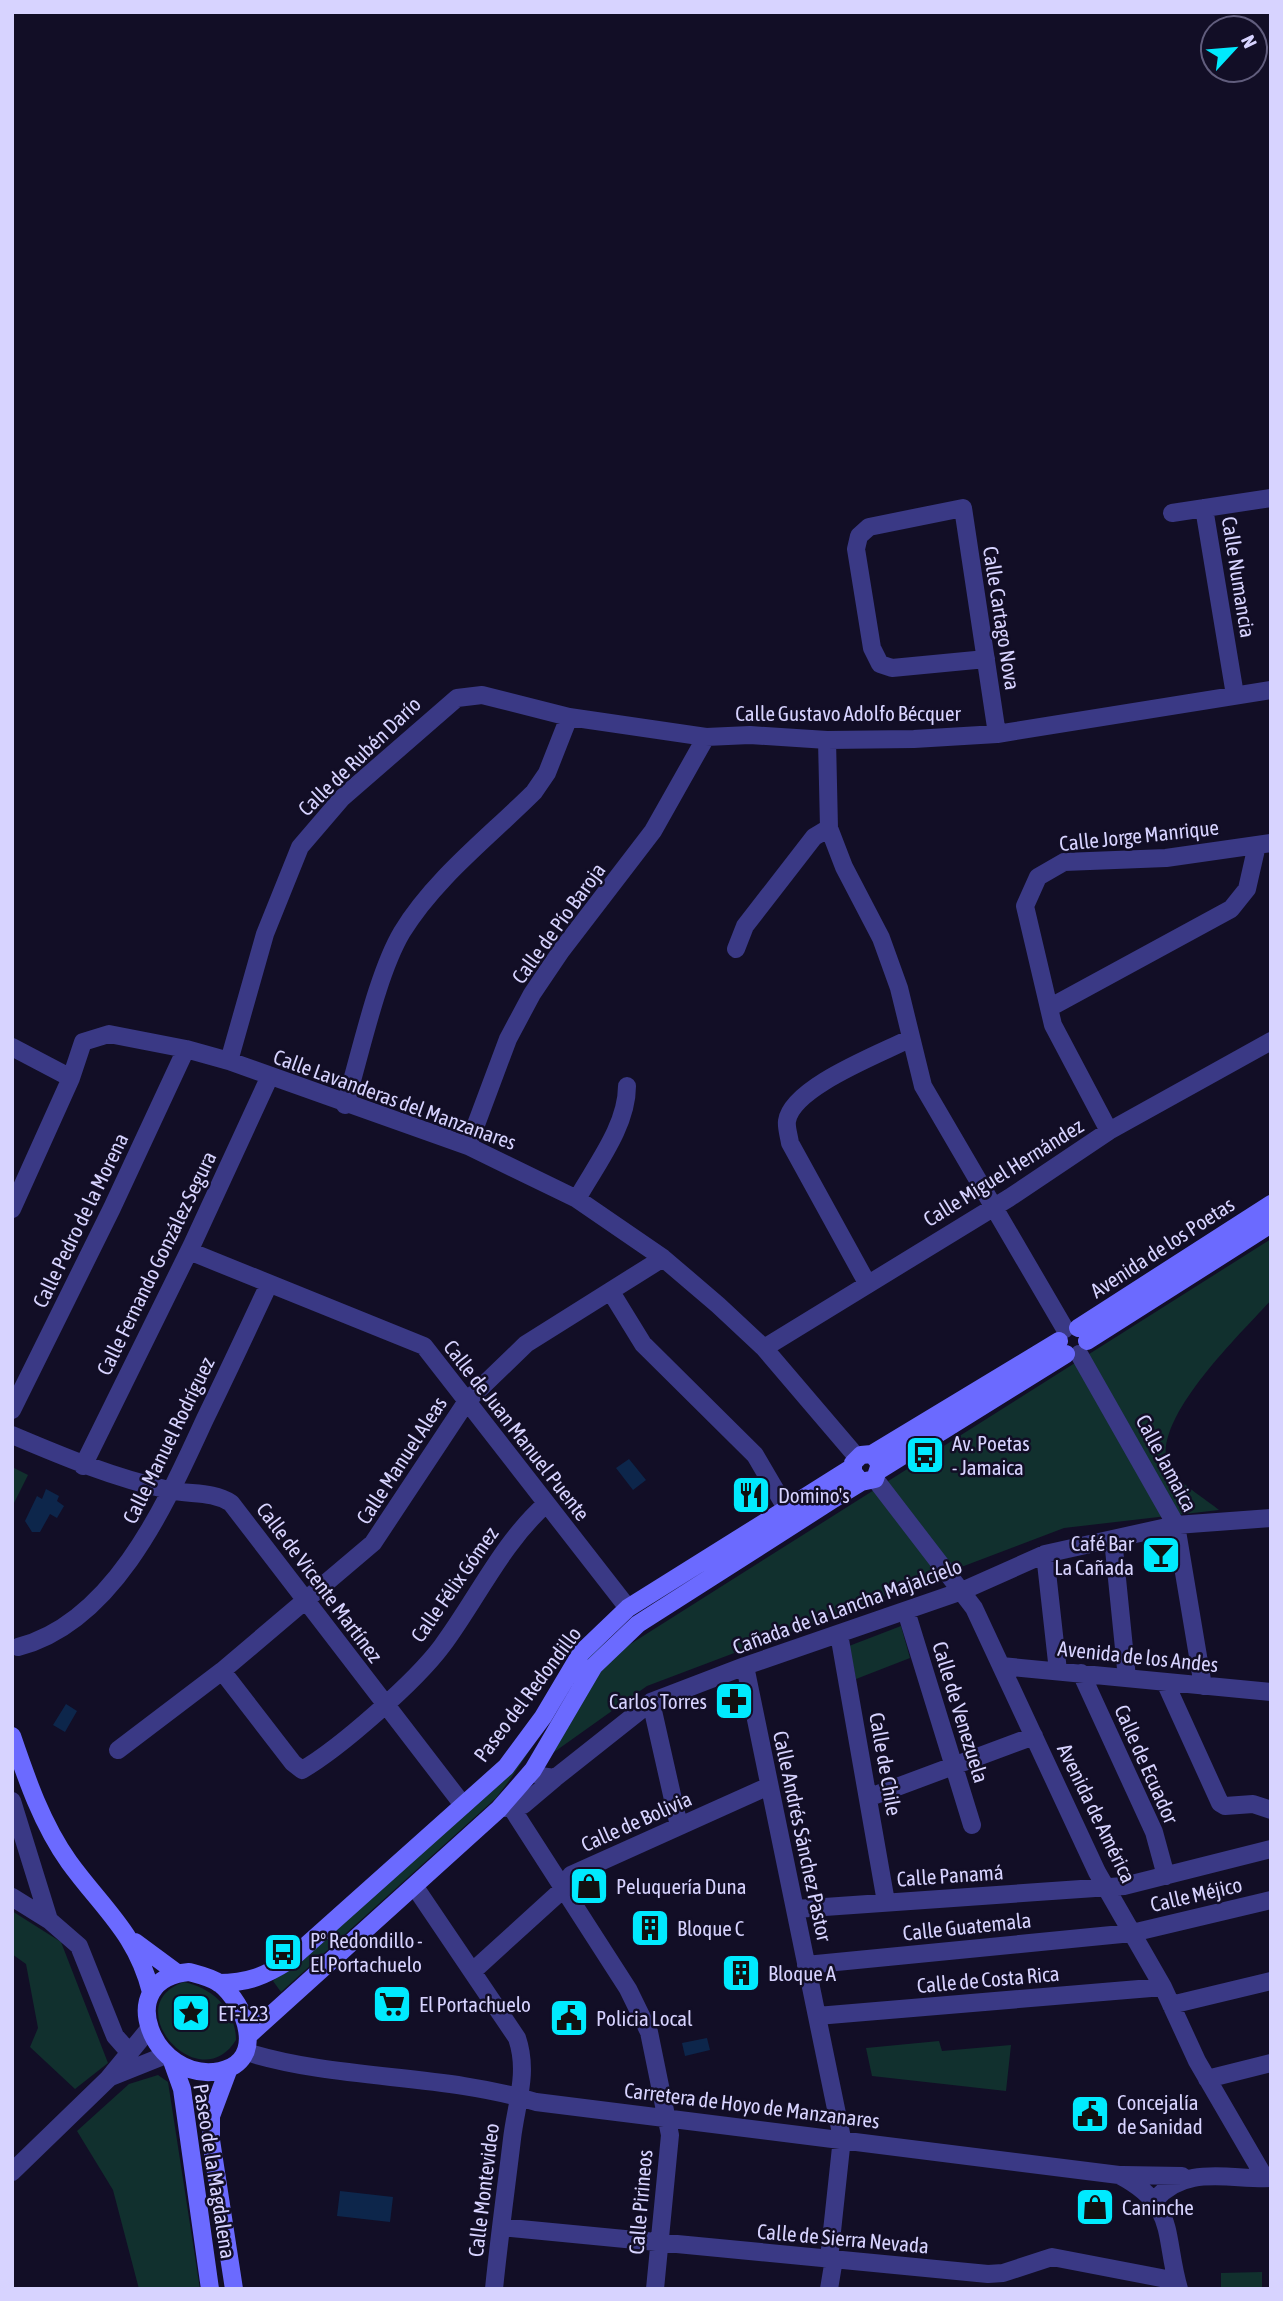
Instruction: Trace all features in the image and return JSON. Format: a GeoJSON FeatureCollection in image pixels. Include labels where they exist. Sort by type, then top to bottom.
{"type":"FeatureCollection","features":[{"type":"Feature","properties":{"kind":"main road","name":"Avenida de los Poetas"},"geometry":{"type":"LineString","coordinates":[[1072,1341],[1271,1204]]}},
{"type":"Feature","properties":{"kind":"main road","name":"Avenida de los Poetas"},"geometry":{"type":"LineString","coordinates":[[866,1468],[1072,1341],[1271,1224]]}},
{"type":"Feature","properties":{"kind":"main road","name":"Paseo del Redondillo"},"geometry":{"type":"LineString","coordinates":[[218,1983],[246,1983],[264,1977],[290,1960],[506,1767],[543,1717],[581,1653],[628,1608],[786,1508],[866,1468]]}},
{"type":"Feature","properties":{"kind":"main road","name":"Paseo del Redondillo"},"geometry":{"type":"LineString","coordinates":[[248,2043],[415,1887],[505,1808],[533,1770],[594,1666],[638,1624],[866,1468]]}},
{"type":"Feature","properties":{"kind":"main road"},"geometry":{"type":"LineString","coordinates":[[12,1736],[41,1814],[69,1861],[132,1940],[144,1966],[151,1992]]}},
{"type":"Feature","properties":{"kind":"main road"},"geometry":{"type":"LineString","coordinates":[[132,1940],[177,1973],[206,1976],[218,1983],[235,2001],[248,2043],[238,2063],[229,2068],[204,2072],[169,2058],[149,2029],[146,2004],[151,1992],[158,1983],[177,1973]]}},
{"type":"Feature","properties":{"kind":"main road","name":"Paseo de la Magdalena"},"geometry":{"type":"LineString","coordinates":[[169,2058],[182,2089],[211,2289]]}},
{"type":"Feature","properties":{"kind":"main road","name":"Paseo de la Magdalena"},"geometry":{"type":"LineString","coordinates":[[229,2068],[211,2116],[211,2140],[234,2289]]}},
{"type":"Feature","properties":{"kind":"street"},"geometry":{"type":"LineString","coordinates":[[1172,513],[1271,498]]}},
{"type":"Feature","properties":{"kind":"street","name":"Calle Cartago Nova"},"geometry":{"type":"LineString","coordinates":[[986,659],[892,668],[880,664],[872,648],[856,549],[859,536],[869,527],[962,508],[986,659],[996,734]]}},
{"type":"Feature","properties":{"kind":"street","name":"Calle Numancia"},"geometry":{"type":"LineString","coordinates":[[1204,508],[1235,695]]}},
{"type":"Feature","properties":{"kind":"street","name":"Calle Gustavo Adolfo Bécquer"},"geometry":{"type":"LineString","coordinates":[[467,695],[499,699],[569,717],[706,737],[750,735],[827,740],[996,734],[1271,690]]}},
{"type":"Feature","properties":{"kind":"street","name":"Calle de Rubén Darío"},"geometry":{"type":"LineString","coordinates":[[229,1061],[265,934],[300,847],[342,798],[447,704],[467,695]]}},
{"type":"Feature","properties":{"kind":"street"},"geometry":{"type":"LineString","coordinates":[[345,1105],[387,966],[401,934],[425,899],[534,792],[547,773],[569,717]]}},
{"type":"Feature","properties":{"kind":"street","name":"Calle de Pío Baroja"},"geometry":{"type":"LineString","coordinates":[[468,1146],[508,1039],[532,994],[561,951],[653,831],[706,737]]}},
{"type":"Feature","properties":{"kind":"street","name":"Calle Jamaica"},"geometry":{"type":"LineString","coordinates":[[827,740],[829,828],[844,867],[881,937],[899,988],[909,1039],[923,1086],[1176,1525],[1203,1686]]}},
{"type":"Feature","properties":{"kind":"street"},"geometry":{"type":"LineString","coordinates":[[736,949],[745,926],[814,837],[829,828]]}},
{"type":"Feature","properties":{"kind":"street"},"geometry":{"type":"LineString","coordinates":[[1049,1009],[1231,909],[1247,889],[1264,844]]}},
{"type":"Feature","properties":{"kind":"street","name":"Calle Jorge Manrique"},"geometry":{"type":"LineString","coordinates":[[1109,1131],[1053,1025],[1025,906],[1038,877],[1063,862],[1118,862],[1264,844]]}},
{"type":"Feature","properties":{"kind":"street","name":"Calle Lavanderas del Manzanares"},"geometry":{"type":"LineString","coordinates":[[71,1077],[83,1042],[109,1034],[186,1049],[229,1061],[269,1078],[468,1146],[577,1199],[663,1258],[764,1348],[866,1468]]}},
{"type":"Feature","properties":{"kind":"street"},"geometry":{"type":"LineString","coordinates":[[867,1283],[790,1143],[787,1120],[796,1102],[811,1089],[909,1039]]}},
{"type":"Feature","properties":{"kind":"street","name":"Calle Miguel Hernández"},"geometry":{"type":"LineString","coordinates":[[764,1348],[993,1207],[1109,1131],[1271,1041]]}},
{"type":"Feature","properties":{"kind":"street"},"geometry":{"type":"LineString","coordinates":[[12,1047],[71,1077],[12,1209]]}},
{"type":"Feature","properties":{"kind":"street","name":"Calle Pedro de la Morena"},"geometry":{"type":"LineString","coordinates":[[12,1410],[112,1208],[186,1049]]}},
{"type":"Feature","properties":{"kind":"street","name":"Calle Fernando González Segura"},"geometry":{"type":"LineString","coordinates":[[83,1466],[189,1251],[269,1078]]}},
{"type":"Feature","properties":{"kind":"street"},"geometry":{"type":"LineString","coordinates":[[577,1199],[613,1135],[627,1102],[627,1086]]}},
{"type":"Feature","properties":{"kind":"street","name":"Calle de Juan Manuel Puente"},"geometry":{"type":"LineString","coordinates":[[189,1251],[424,1346],[628,1608]]}},
{"type":"Feature","properties":{"kind":"street","name":"Calle Manuel Aleas"},"geometry":{"type":"LineString","coordinates":[[118,1750],[222,1671],[373,1543],[467,1401],[526,1344],[663,1258]]}},
{"type":"Feature","properties":{"kind":"street","name":"Calle Manuel Rodríguez"},"geometry":{"type":"LineString","coordinates":[[18,1647],[37,1642],[86,1609],[108,1587],[153,1529],[269,1284]]}},
{"type":"Feature","properties":{"kind":"street"},"geometry":{"type":"LineString","coordinates":[[611,1292],[643,1344],[755,1455],[786,1508]]}},
{"type":"Feature","properties":{"kind":"street","name":"Calle de Vicente Martínez"},"geometry":{"type":"LineString","coordinates":[[12,1435],[83,1466],[172,1491],[219,1495],[231,1503],[463,1805]]}},
{"type":"Feature","properties":{"kind":"street","name":"Avenida de América"},"geometry":{"type":"LineString","coordinates":[[866,1468],[974,1608],[1079,1835],[1163,1987],[1208,2079],[1268,2178]]}},
{"type":"Feature","properties":{"kind":"street","name":"Calle Félix Gómez"},"geometry":{"type":"LineString","coordinates":[[222,1671],[293,1763],[302,1770],[384,1705],[440,1648],[522,1525],[546,1504]]}},
{"type":"Feature","properties":{"kind":"street","name":"Cañada de la Lancha Majalcielo"},"geometry":{"type":"LineString","coordinates":[[505,1808],[523,1805],[651,1702],[745,1666],[962,1591],[1045,1554],[1176,1525],[1271,1518]]}},
{"type":"Feature","properties":{"kind":"street"},"geometry":{"type":"LineString","coordinates":[[1113,1539],[1127,1678]]}},
{"type":"Feature","properties":{"kind":"street"},"geometry":{"type":"LineString","coordinates":[[1045,1554],[1058,1671]]}},
{"type":"Feature","properties":{"kind":"street","name":"Calle de Venezuela"},"geometry":{"type":"LineString","coordinates":[[906,1611],[972,1825]]}},
{"type":"Feature","properties":{"kind":"street","name":"Calle de Chile"},"geometry":{"type":"LineString","coordinates":[[839,1634],[870,1797],[886,1902]]}},
{"type":"Feature","properties":{"kind":"street","name":"Calle Andrés Sánchez Pastor"},"geometry":{"type":"LineString","coordinates":[[745,1666],[842,2138],[829,2289]]}},
{"type":"Feature","properties":{"kind":"street","name":"Avenida de los Andes"},"geometry":{"type":"LineString","coordinates":[[1001,1666],[1271,1692]]}},
{"type":"Feature","properties":{"kind":"street","name":"Calle de Ecuador"},"geometry":{"type":"LineString","coordinates":[[1081,1673],[1154,1832],[1166,1876]]}},
{"type":"Feature","properties":{"kind":"street"},"geometry":{"type":"LineString","coordinates":[[1165,1682],[1220,1803],[1224,1806],[1253,1804],[1271,1810]]}},
{"type":"Feature","properties":{"kind":"street"},"geometry":{"type":"LineString","coordinates":[[651,1702],[679,1826]]}},
{"type":"Feature","properties":{"kind":"street"},"geometry":{"type":"LineString","coordinates":[[870,1797],[954,1768],[1034,1736]]}},
{"type":"Feature","properties":{"kind":"street"},"geometry":{"type":"LineString","coordinates":[[533,1770],[540,1776],[555,1778]]}},
{"type":"Feature","properties":{"kind":"street","name":"Calle de Bolivia"},"geometry":{"type":"LineString","coordinates":[[473,1971],[563,1888],[571,1875],[769,1786]]}},
{"type":"Feature","properties":{"kind":"street"},"geometry":{"type":"LineString","coordinates":[[12,1801],[49,1920]]}},
{"type":"Feature","properties":{"kind":"street","name":"Calle Pirineos"},"geometry":{"type":"LineString","coordinates":[[505,1808],[563,1888],[640,2010],[655,2054],[670,2135],[655,2289]]}},
{"type":"Feature","properties":{"kind":"street","name":"Calle Panamá"},"geometry":{"type":"LineString","coordinates":[[796,1909],[1124,1886],[1271,1849]]}},
{"type":"Feature","properties":{"kind":"street","name":"Calle Montevideo"},"geometry":{"type":"LineString","coordinates":[[415,1887],[517,2038],[522,2053],[523,2077],[494,2289]]}},
{"type":"Feature","properties":{"kind":"street"},"geometry":{"type":"LineString","coordinates":[[12,1898],[49,1920],[79,1946],[115,2036],[130,2053]]}},
{"type":"Feature","properties":{"kind":"street","name":"Calle Méjico"},"geometry":{"type":"LineString","coordinates":[[1132,1933],[1271,1900]]}},
{"type":"Feature","properties":{"kind":"street","name":"Calle Guatemala"},"geometry":{"type":"LineString","coordinates":[[806,1965],[1132,1933]]}},
{"type":"Feature","properties":{"kind":"street"},"geometry":{"type":"LineString","coordinates":[[1171,2005],[1271,1981]]}},
{"type":"Feature","properties":{"kind":"street","name":"Calle de Costa Rica"},"geometry":{"type":"LineString","coordinates":[[817,2015],[1163,1987]]}},
{"type":"Feature","properties":{"kind":"street"},"geometry":{"type":"LineString","coordinates":[[12,2172],[108,2079],[149,2029]]}},
{"type":"Feature","properties":{"kind":"street","name":"Carretera de Hoyo de Manzanares"},"geometry":{"type":"LineString","coordinates":[[248,2043],[272,2060],[519,2097],[536,2102],[667,2120],[842,2138],[1119,2175],[1142,2187],[1155,2200]]}},
{"type":"Feature","properties":{"kind":"street"},"geometry":{"type":"LineString","coordinates":[[108,2079],[169,2058]]}},
{"type":"Feature","properties":{"kind":"street"},"geometry":{"type":"LineString","coordinates":[[1208,2079],[1271,2063]]}},
{"type":"Feature","properties":{"kind":"street"},"geometry":{"type":"LineString","coordinates":[[1119,2175],[1268,2178]]}},
{"type":"Feature","properties":{"kind":"street"},"geometry":{"type":"LineString","coordinates":[[1178,2285],[1166,2220],[1155,2200],[1175,2181],[1190,2177]]}},
{"type":"Feature","properties":{"kind":"street","name":"Calle de Sierra Nevada"},"geometry":{"type":"LineString","coordinates":[[501,2227],[988,2274],[1003,2273],[1052,2257],[1178,2285]]}},
{"type":"Feature","properties":{"kind":"green space"},"geometry":{"type":"Polygon","coordinates":[[[1271,1239],[1271,1300],[1220,1356],[1184,1403],[1172,1427],[1166,1449],[1172,1473],[1219,1510],[1064,1528],[647,1686],[550,1755],[598,1672],[621,1650],[1271,1239]]]}},
{"type":"Feature","properties":{"kind":"green space"},"geometry":{"type":"Polygon","coordinates":[[[12,1467],[28,1475],[12,1507],[12,1467]]]}},
{"type":"Feature","properties":{"kind":"green space"},"geometry":{"type":"Polygon","coordinates":[[[901,1626],[910,1658],[856,1679],[849,1646],[901,1626]]]}},
{"type":"Feature","properties":{"kind":"green space"},"geometry":{"type":"Polygon","coordinates":[[[616,1631],[583,1670],[496,1798],[281,1992],[273,1981],[511,1772],[583,1658],[616,1631]]]}},
{"type":"Feature","properties":{"kind":"green space"},"geometry":{"type":"Polygon","coordinates":[[[12,1911],[61,1942],[108,2063],[75,2089],[30,2047],[38,2028],[26,1964],[12,1954],[12,1911]]]}},
{"type":"Feature","properties":{"kind":"green space"},"geometry":{"type":"Polygon","coordinates":[[[184,1982],[213,1995],[232,2019],[236,2040],[220,2056],[203,2059],[185,2054],[171,2042],[161,2026],[158,2009],[165,1994],[184,1982]]]}},
{"type":"Feature","properties":{"kind":"green space"},"geometry":{"type":"Polygon","coordinates":[[[939,2041],[942,2051],[1011,2045],[1006,2091],[872,2076],[866,2048],[939,2041]]]}},
{"type":"Feature","properties":{"kind":"green space"},"geometry":{"type":"Polygon","coordinates":[[[158,2075],[168,2082],[200,2289],[139,2289],[113,2190],[77,2131],[129,2084],[158,2075]]]}},
{"type":"Feature","properties":{"kind":"green space"},"geometry":{"type":"Polygon","coordinates":[[[1262,2272],[1262,2289],[1221,2289],[1221,2273],[1262,2272]]]}},
{"type":"Feature","properties":{"kind":"water"},"geometry":{"type":"Polygon","coordinates":[[[629,1459],[646,1480],[633,1490],[616,1468],[629,1459]]]}},
{"type":"Feature","properties":{"kind":"water"},"geometry":{"type":"Polygon","coordinates":[[[46,1489],[59,1496],[57,1501],[64,1506],[57,1518],[50,1514],[40,1532],[32,1532],[25,1521],[37,1496],[42,1499],[46,1489]]]}},
{"type":"Feature","properties":{"kind":"water"},"geometry":{"type":"Polygon","coordinates":[[[66,1704],[77,1711],[65,1732],[53,1725],[66,1704]]]}},
{"type":"Feature","properties":{"kind":"water"},"geometry":{"type":"Polygon","coordinates":[[[707,2038],[710,2050],[685,2056],[682,2043],[707,2038]]]}},
{"type":"Feature","properties":{"kind":"water"},"geometry":{"type":"Polygon","coordinates":[[[340,2191],[393,2197],[390,2222],[337,2216],[340,2191]]]}},
{"type":"Feature","properties":{"kind":"place","name":"Av. Poetas - Jamaica"},"geometry":{"type":"Point","coordinates":[925,1455]}},
{"type":"Feature","properties":{"kind":"place","name":"Domino's"},"geometry":{"type":"Point","coordinates":[751,1495]}},
{"type":"Feature","properties":{"kind":"place","name":"Café Bar La Cañada"},"geometry":{"type":"Point","coordinates":[1161,1555]}},
{"type":"Feature","properties":{"kind":"place","name":"Carlos Torres"},"geometry":{"type":"Point","coordinates":[734,1701]}},
{"type":"Feature","properties":{"kind":"place","name":"Peluquería Duna"},"geometry":{"type":"Point","coordinates":[589,1886]}},
{"type":"Feature","properties":{"kind":"place","name":"Bloque C"},"geometry":{"type":"Point","coordinates":[650,1928]}},
{"type":"Feature","properties":{"kind":"place","name":"Pº Redondillo - El Portachuelo"},"geometry":{"type":"Point","coordinates":[283,1952]}},
{"type":"Feature","properties":{"kind":"place","name":"Bloque A"},"geometry":{"type":"Point","coordinates":[741,1973]}},
{"type":"Feature","properties":{"kind":"place","name":"El Portachuelo"},"geometry":{"type":"Point","coordinates":[392,2004]}},
{"type":"Feature","properties":{"kind":"place","name":"ET-123"},"geometry":{"type":"Point","coordinates":[191,2013]}},
{"type":"Feature","properties":{"kind":"place","name":"Policia Local"},"geometry":{"type":"Point","coordinates":[569,2018]}},
{"type":"Feature","properties":{"kind":"place","name":"Concejalía de Sanidad"},"geometry":{"type":"Point","coordinates":[1090,2114]}},
{"type":"Feature","properties":{"kind":"place","name":"Caninche"},"geometry":{"type":"Point","coordinates":[1095,2207]}}]}
